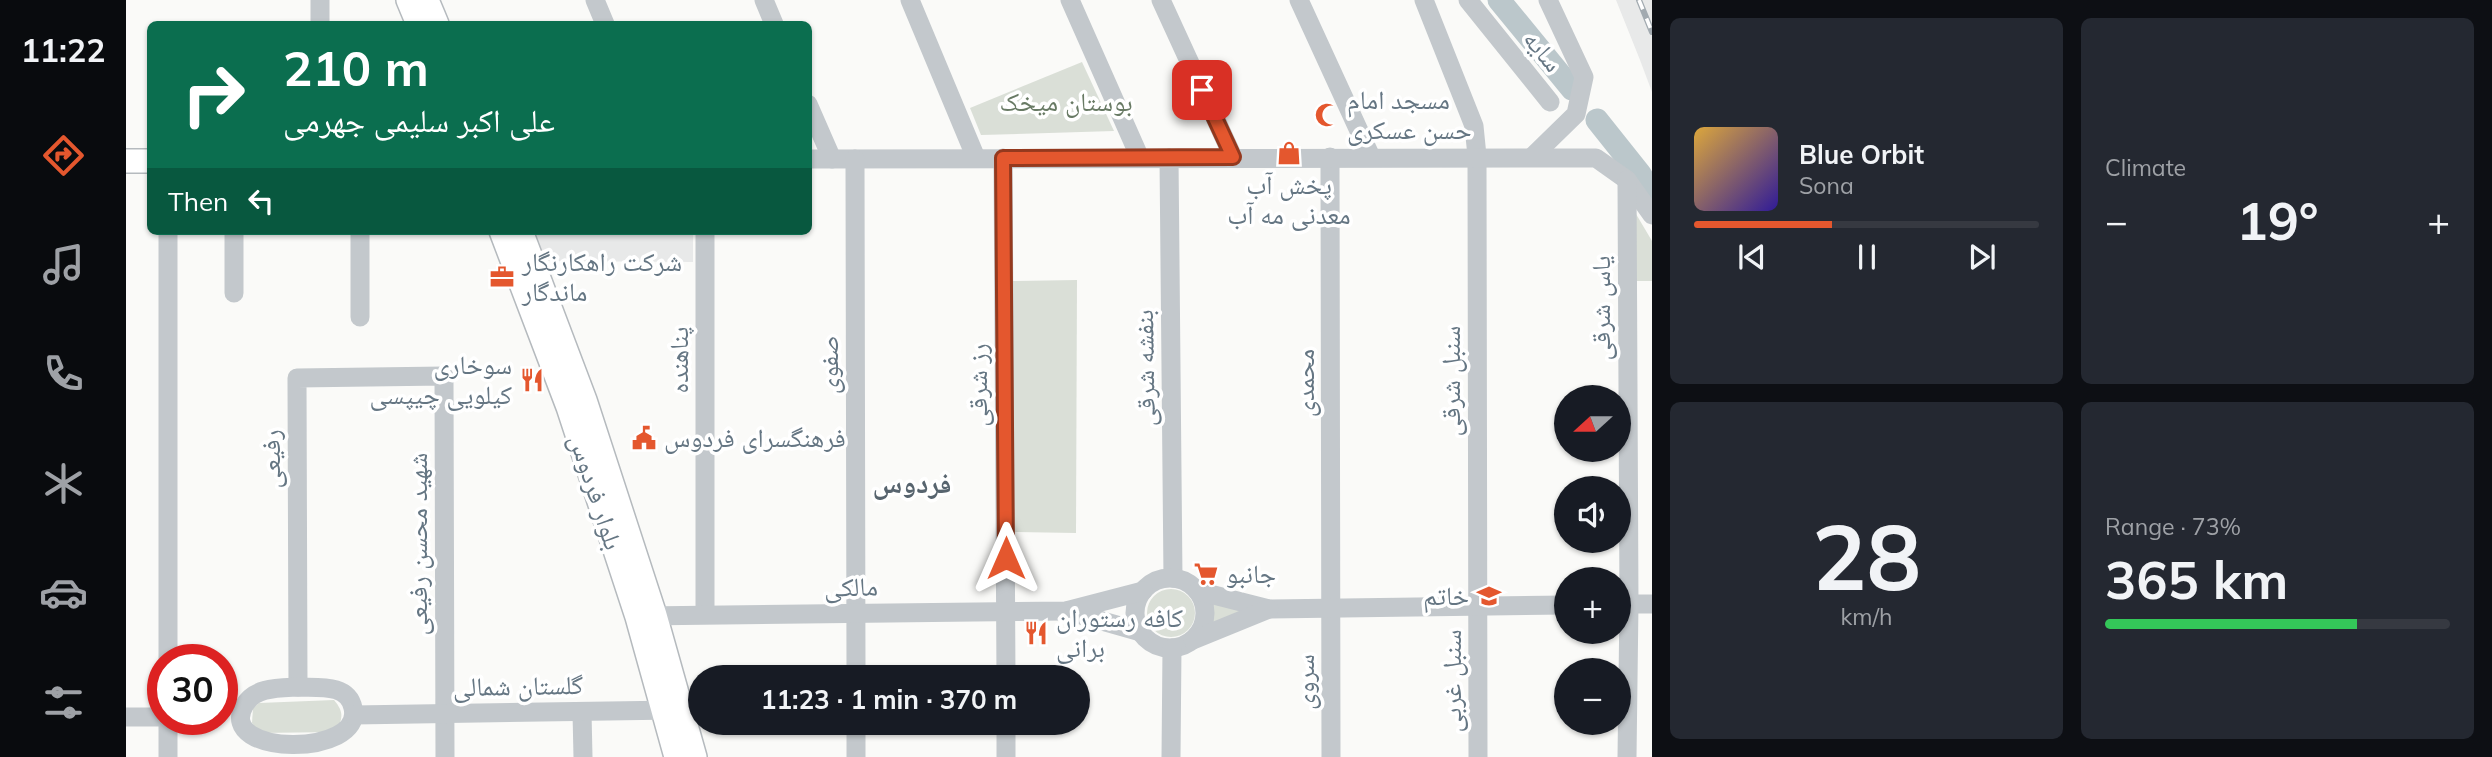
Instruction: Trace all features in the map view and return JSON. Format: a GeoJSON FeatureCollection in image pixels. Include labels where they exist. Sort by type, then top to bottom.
{"type":"FeatureCollection","features":[{"type":"Feature","properties":{"kind":"main road"},"geometry":{"type":"LineString","coordinates":[[408,0],[417,21]]}},
{"type":"Feature","properties":{"kind":"main road"},"geometry":{"type":"LineString","coordinates":[[427,0],[436,21]]}},
{"type":"Feature","properties":{"kind":"main road"},"geometry":{"type":"LineString","coordinates":[[126,161],[147,161]]}},
{"type":"Feature","properties":{"kind":"main road","name":"بلوار فردوس"},"geometry":{"type":"LineString","coordinates":[[503,235],[646,616]]}},
{"type":"Feature","properties":{"kind":"main road","name":"بلوار فردوس"},"geometry":{"type":"LineString","coordinates":[[523,235],[585,400],[673,710],[695,757]]}},
{"type":"Feature","properties":{"kind":"main road","name":"بلوار فردوس"},"geometry":{"type":"LineString","coordinates":[[673,710],[676,757]]}},
{"type":"Feature","properties":{"kind":"street"},"geometry":{"type":"LineString","coordinates":[[320,0],[320,21]]}},
{"type":"Feature","properties":{"kind":"street"},"geometry":{"type":"LineString","coordinates":[[595,0],[604,21]]}},
{"type":"Feature","properties":{"kind":"street"},"geometry":{"type":"LineString","coordinates":[[764,0],[773,21]]}},
{"type":"Feature","properties":{"kind":"street"},"geometry":{"type":"LineString","coordinates":[[910,0],[976,158]]}},
{"type":"Feature","properties":{"kind":"street"},"geometry":{"type":"LineString","coordinates":[[1070,0],[1140,158]]}},
{"type":"Feature","properties":{"kind":"street"},"geometry":{"type":"LineString","coordinates":[[1161,0],[1233,157]]}},
{"type":"Feature","properties":{"kind":"street"},"geometry":{"type":"LineString","coordinates":[[1299,0],[1371,157]]}},
{"type":"Feature","properties":{"kind":"street","name":"سنبل شرقی"},"geometry":{"type":"LineString","coordinates":[[1424,0],[1474,126],[1477,156],[1479,606]]}},
{"type":"Feature","properties":{"kind":"street","name":"سایه"},"geometry":{"type":"LineString","coordinates":[[1468,0],[1550,102]]}},
{"type":"Feature","properties":{"kind":"street"},"geometry":{"type":"LineString","coordinates":[[1533,156],[1576,114],[1584,77],[1548,0]]}},
{"type":"Feature","properties":{"kind":"street"},"geometry":{"type":"LineString","coordinates":[[812,113],[832,159]]}},
{"type":"Feature","properties":{"kind":"street"},"geometry":{"type":"LineString","coordinates":[[812,159],[1477,156],[1596,158],[1627,180],[1652,215]]}},
{"type":"Feature","properties":{"kind":"street","name":"محمدی"},"geometry":{"type":"LineString","coordinates":[[1330,157],[1331,608]]}},
{"type":"Feature","properties":{"kind":"street","name":"رز شرقی"},"geometry":{"type":"LineString","coordinates":[[1003,158],[1006,665]]}},
{"type":"Feature","properties":{"kind":"street","name":"بنفشه شرقی"},"geometry":{"type":"LineString","coordinates":[[1169,158],[1174,578]]}},
{"type":"Feature","properties":{"kind":"street","name":"صفوی"},"geometry":{"type":"LineString","coordinates":[[855,159],[856,665]]}},
{"type":"Feature","properties":{"kind":"street","name":"یاس شرقی"},"geometry":{"type":"LineString","coordinates":[[1624,567],[1627,180]]}},
{"type":"Feature","properties":{"kind":"street"},"geometry":{"type":"LineString","coordinates":[[168,235],[168,644]]}},
{"type":"Feature","properties":{"kind":"street"},"geometry":{"type":"LineString","coordinates":[[234,235],[234,293]]}},
{"type":"Feature","properties":{"kind":"street"},"geometry":{"type":"LineString","coordinates":[[360,235],[360,317]]}},
{"type":"Feature","properties":{"kind":"street","name":"پناهنده"},"geometry":{"type":"LineString","coordinates":[[705,235],[705,614]]}},
{"type":"Feature","properties":{"kind":"street","name":"رفیعی"},"geometry":{"type":"LineString","coordinates":[[298,687],[297,378],[444,376]]}},
{"type":"Feature","properties":{"kind":"street","name":"شهید محسن رفیعی"},"geometry":{"type":"LineString","coordinates":[[444,376],[445,757]]}},
{"type":"Feature","properties":{"kind":"street"},"geometry":{"type":"LineString","coordinates":[[1192,640],[1199,632],[1205,611],[1198,591],[1191,584],[1174,578],[1151,583],[1143,591],[1135,611],[1136,622],[1149,640],[1160,646],[1171,648],[1192,640],[1269,609]]}},
{"type":"Feature","properties":{"kind":"street","name":"مالکی"},"geometry":{"type":"LineString","coordinates":[[646,616],[1066,611],[1143,591]]}},
{"type":"Feature","properties":{"kind":"street"},"geometry":{"type":"LineString","coordinates":[[1198,591],[1269,609],[1554,605]]}},
{"type":"Feature","properties":{"kind":"street"},"geometry":{"type":"LineString","coordinates":[[1631,604],[1652,604]]}},
{"type":"Feature","properties":{"kind":"street","name":"سنبل غربی"},"geometry":{"type":"LineString","coordinates":[[1478,757],[1479,606]]}},
{"type":"Feature","properties":{"kind":"street","name":"سروی"},"geometry":{"type":"LineString","coordinates":[[1331,608],[1331,757]]}},
{"type":"Feature","properties":{"kind":"street","name":"مالکی"},"geometry":{"type":"LineString","coordinates":[[1066,611],[1141,632]]}},
{"type":"Feature","properties":{"kind":"street","name":"یاس شرقی"},"geometry":{"type":"LineString","coordinates":[[1625,644],[1627,757]]}},
{"type":"Feature","properties":{"kind":"street"},"geometry":{"type":"LineString","coordinates":[[1171,648],[1171,757]]}},
{"type":"Feature","properties":{"kind":"street"},"geometry":{"type":"LineString","coordinates":[[238,711],[260,692],[298,687],[339,690],[349,697],[354,715],[352,724],[342,736],[301,752],[254,740],[238,725]]}},
{"type":"Feature","properties":{"kind":"street","name":"گلستان شمالی"},"geometry":{"type":"LineString","coordinates":[[354,715],[673,710]]}},
{"type":"Feature","properties":{"kind":"street"},"geometry":{"type":"LineString","coordinates":[[582,712],[583,757]]}},
{"type":"Feature","properties":{"kind":"street"},"geometry":{"type":"LineString","coordinates":[[126,717],[147,717]]}},
{"type":"Feature","properties":{"kind":"street"},"geometry":{"type":"LineString","coordinates":[[168,735],[168,757]]}},
{"type":"Feature","properties":{"kind":"street"},"geometry":{"type":"LineString","coordinates":[[856,735],[856,757]]}},
{"type":"Feature","properties":{"kind":"street"},"geometry":{"type":"LineString","coordinates":[[1006,735],[1006,757]]}},
{"type":"Feature","properties":{"kind":"shaded area"},"geometry":{"type":"Polygon","coordinates":[[[1616,0],[1652,0],[1652,92],[1640,60],[1616,0]]]}},
{"type":"Feature","properties":{"kind":"shaded area"},"geometry":{"type":"Polygon","coordinates":[[[534,235],[693,235],[693,262],[545,261],[534,235]]]}},
{"type":"Feature","properties":{"kind":"green space","name":"بوستان میخک"},"geometry":{"type":"Polygon","coordinates":[[[1082,62],[1114,131],[981,135],[970,108],[1082,62]]]}},
{"type":"Feature","properties":{"kind":"green space"},"geometry":{"type":"Polygon","coordinates":[[[1636,214],[1652,241],[1652,281],[1635,281],[1636,214]]]}},
{"type":"Feature","properties":{"kind":"green space"},"geometry":{"type":"Polygon","coordinates":[[[1077,280],[1076,533],[1013,532],[1011,281],[1077,280]]]}},
{"type":"Feature","properties":{"kind":"green space"},"geometry":{"type":"Polygon","coordinates":[[[1171,589],[1188,596],[1195,613],[1188,630],[1171,637],[1154,630],[1147,613],[1154,596],[1171,589]]]}},
{"type":"Feature","properties":{"kind":"green space"},"geometry":{"type":"Polygon","coordinates":[[[1212,601],[1254,610],[1213,625],[1212,601]]]}},
{"type":"Feature","properties":{"kind":"green space"},"geometry":{"type":"Polygon","coordinates":[[[334,700],[341,715],[336,732],[259,733],[252,723],[253,708],[259,703],[334,700]]]}},
{"type":"Feature","properties":{"kind":"waterway"},"geometry":{"type":"LineString","coordinates":[[1499,0],[1572,89]]}},
{"type":"Feature","properties":{"kind":"waterway"},"geometry":{"type":"LineString","coordinates":[[1597,120],[1652,193]]}},
{"type":"Feature","properties":{"kind":"railway"},"geometry":{"type":"LineString","coordinates":[[1639,0],[1652,32]]}},
{"type":"Feature","properties":{"kind":"place","name":"مسجد امام حسن عسکری"},"geometry":{"type":"Point","coordinates":[1327,115]}},
{"type":"Feature","properties":{"kind":"place","name":"پخش آب معدنی مه آب"},"geometry":{"type":"Point","coordinates":[1289,153]}},
{"type":"Feature","properties":{"kind":"place","name":"شرکت راهکارنگار ماندگار"},"geometry":{"type":"Point","coordinates":[502,277]}},
{"type":"Feature","properties":{"kind":"place","name":"سوخاری كيلويی چيپسی"},"geometry":{"type":"Point","coordinates":[532,380]}},
{"type":"Feature","properties":{"kind":"place","name":"فرهنگسرای فردوس"},"geometry":{"type":"Point","coordinates":[644,438]}},
{"type":"Feature","properties":{"kind":"place","name":"جانبو"},"geometry":{"type":"Point","coordinates":[1206,574]}},
{"type":"Feature","properties":{"kind":"place","name":"خاتم"},"geometry":{"type":"Point","coordinates":[1489,596]}},
{"type":"Feature","properties":{"kind":"place","name":"كافه رستوران برانى"},"geometry":{"type":"Point","coordinates":[1036,633]}},
{"type":"Feature","properties":{"kind":"district","name":"فردوس"},"geometry":{"type":"Point","coordinates":[912,483]}},
{"type":"Feature","properties":{"kind":"route"},"geometry":{"type":"LineString","coordinates":[[1006,558],[1003,158],[1233,157],[1202,90]]}}]}
